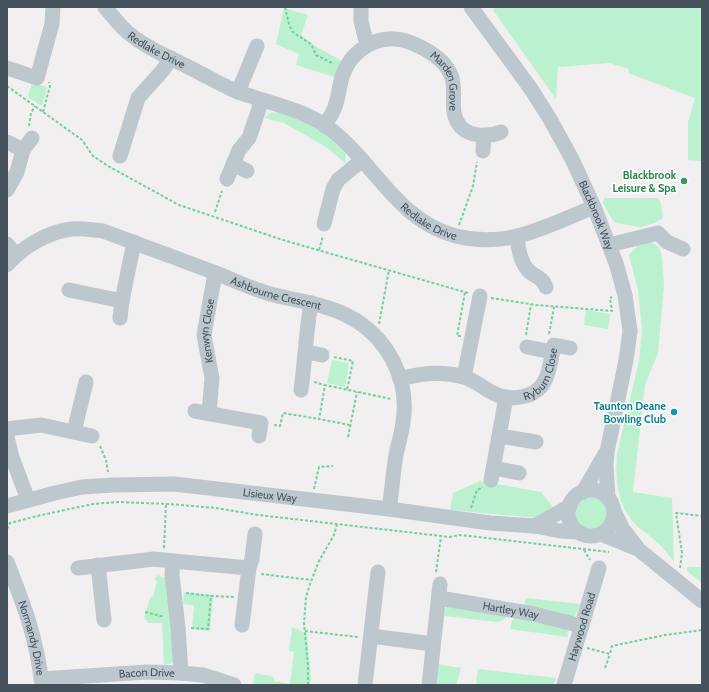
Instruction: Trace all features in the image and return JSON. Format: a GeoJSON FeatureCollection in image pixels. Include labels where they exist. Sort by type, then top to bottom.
{"type":"FeatureCollection","features":[{"type":"Feature","properties":{"kind":"street"},"geometry":{"type":"LineString","coordinates":[[7,68],[43,80],[52,24],[53,7]]}},
{"type":"Feature","properties":{"kind":"street","name":"Redlake Drive"},"geometry":{"type":"LineString","coordinates":[[105,7],[122,27],[132,35],[171,58],[238,92],[308,116],[325,126],[346,142],[404,208],[432,226],[456,236],[476,240],[494,240],[517,237],[552,225],[594,207]]}},
{"type":"Feature","properties":{"kind":"street"},"geometry":{"type":"LineString","coordinates":[[361,7],[361,21],[367,45]]}},
{"type":"Feature","properties":{"kind":"street","name":"Blackbrook Way"},"geometry":{"type":"LineString","coordinates":[[471,7],[539,101],[573,161],[609,245],[625,295],[630,331],[626,360],[607,452],[606,466],[611,505]]}},
{"type":"Feature","properties":{"kind":"street","name":"Marden Grove"},"geometry":{"type":"LineString","coordinates":[[325,126],[334,107],[344,69],[367,45],[387,39],[419,46],[442,62],[451,74],[454,86],[453,106],[455,119],[462,128],[473,134],[493,135],[501,132]]}},
{"type":"Feature","properties":{"kind":"street"},"geometry":{"type":"LineString","coordinates":[[238,92],[258,53]]}},
{"type":"Feature","properties":{"kind":"street"},"geometry":{"type":"LineString","coordinates":[[126,149],[138,98],[163,70],[171,58]]}},
{"type":"Feature","properties":{"kind":"street"},"geometry":{"type":"LineString","coordinates":[[227,179],[239,150],[249,138],[262,100]]}},
{"type":"Feature","properties":{"kind":"street"},"geometry":{"type":"LineString","coordinates":[[482,151],[484,135]]}},
{"type":"Feature","properties":{"kind":"street"},"geometry":{"type":"LineString","coordinates":[[7,142],[28,144],[17,172],[7,190]]}},
{"type":"Feature","properties":{"kind":"street"},"geometry":{"type":"LineString","coordinates":[[324,224],[333,189],[338,180],[362,160]]}},
{"type":"Feature","properties":{"kind":"street"},"geometry":{"type":"LineString","coordinates":[[232,164],[247,171]]}},
{"type":"Feature","properties":{"kind":"street","name":"Ashbourne Crescent"},"geometry":{"type":"LineString","coordinates":[[10,255],[46,236],[71,229],[103,231],[266,293],[331,309],[348,316],[361,324],[377,337],[393,360],[400,379],[404,402],[403,422],[396,453],[389,509]]}},
{"type":"Feature","properties":{"kind":"street"},"geometry":{"type":"LineString","coordinates":[[609,245],[658,233],[667,242],[683,249]]}},
{"type":"Feature","properties":{"kind":"street"},"geometry":{"type":"LineString","coordinates":[[517,237],[528,270],[546,281]]}},
{"type":"Feature","properties":{"kind":"street"},"geometry":{"type":"LineString","coordinates":[[120,318],[134,242]]}},
{"type":"Feature","properties":{"kind":"street","name":"Kenwyn Close"},"geometry":{"type":"LineString","coordinates":[[215,273],[204,335],[212,378],[202,412],[264,428]]}},
{"type":"Feature","properties":{"kind":"street"},"geometry":{"type":"LineString","coordinates":[[69,290],[122,301]]}},
{"type":"Feature","properties":{"kind":"street"},"geometry":{"type":"LineString","coordinates":[[464,377],[479,333],[480,296]]}},
{"type":"Feature","properties":{"kind":"street"},"geometry":{"type":"LineString","coordinates":[[301,390],[306,352],[306,330],[310,303]]}},
{"type":"Feature","properties":{"kind":"street","name":"Ryburn Close"},"geometry":{"type":"LineString","coordinates":[[400,379],[432,373],[464,377],[492,393],[506,398],[532,395],[541,388],[546,378],[549,351],[554,345],[570,348]]}},
{"type":"Feature","properties":{"kind":"street"},"geometry":{"type":"LineString","coordinates":[[527,347],[549,351]]}},
{"type":"Feature","properties":{"kind":"street"},"geometry":{"type":"LineString","coordinates":[[306,352],[322,355]]}},
{"type":"Feature","properties":{"kind":"street"},"geometry":{"type":"LineString","coordinates":[[74,432],[86,382]]}},
{"type":"Feature","properties":{"kind":"street","name":"Ryburn Close"},"geometry":{"type":"LineString","coordinates":[[492,474],[506,398]]}},
{"type":"Feature","properties":{"kind":"street"},"geometry":{"type":"LineString","coordinates":[[7,429],[41,425],[92,436]]}},
{"type":"Feature","properties":{"kind":"street"},"geometry":{"type":"LineString","coordinates":[[499,436],[536,442]]}},
{"type":"Feature","properties":{"kind":"street"},"geometry":{"type":"LineString","coordinates":[[7,437],[12,456],[28,500]]}},
{"type":"Feature","properties":{"kind":"street","name":"Blackbrook Way"},"geometry":{"type":"LineString","coordinates":[[583,492],[607,452]]}},
{"type":"Feature","properties":{"kind":"street"},"geometry":{"type":"LineString","coordinates":[[492,474],[519,473]]}},
{"type":"Feature","properties":{"kind":"street","name":"Lisieux Way"},"geometry":{"type":"LineString","coordinates":[[7,506],[82,487],[174,484],[389,509],[490,523],[535,526],[560,531],[579,532]]}},
{"type":"Feature","properties":{"kind":"street"},"geometry":{"type":"LineString","coordinates":[[611,505],[613,520],[608,528],[601,534],[589,536],[579,532],[570,521],[570,506],[573,499],[583,492],[588,491],[597,491],[605,495],[611,505],[623,529],[638,549],[702,601]]}},
{"type":"Feature","properties":{"kind":"street"},"geometry":{"type":"LineString","coordinates":[[535,526],[570,506]]}},
{"type":"Feature","properties":{"kind":"street"},"geometry":{"type":"LineString","coordinates":[[242,624],[248,570],[252,559],[255,534]]}},
{"type":"Feature","properties":{"kind":"street"},"geometry":{"type":"LineString","coordinates":[[601,534],[638,549]]}},
{"type":"Feature","properties":{"kind":"street"},"geometry":{"type":"LineString","coordinates":[[78,568],[154,558],[248,570]]}},
{"type":"Feature","properties":{"kind":"street","name":"Bacon Drive"},"geometry":{"type":"LineString","coordinates":[[168,560],[172,575],[178,623],[181,673]]}},
{"type":"Feature","properties":{"kind":"street","name":"Normandy Drive"},"geometry":{"type":"LineString","coordinates":[[7,562],[13,594],[29,619],[35,641],[42,682]]}},
{"type":"Feature","properties":{"kind":"street"},"geometry":{"type":"LineString","coordinates":[[98,565],[104,620]]}},
{"type":"Feature","properties":{"kind":"street","name":"Haywood Road"},"geometry":{"type":"LineString","coordinates":[[564,685],[599,568]]}},
{"type":"Feature","properties":{"kind":"street"},"geometry":{"type":"LineString","coordinates":[[365,685],[378,572]]}},
{"type":"Feature","properties":{"kind":"street"},"geometry":{"type":"LineString","coordinates":[[429,685],[440,591]]}},
{"type":"Feature","properties":{"kind":"street","name":"Hartley Way"},"geometry":{"type":"LineString","coordinates":[[440,591],[582,626]]}},
{"type":"Feature","properties":{"kind":"street"},"geometry":{"type":"LineString","coordinates":[[371,637],[433,644]]}},
{"type":"Feature","properties":{"kind":"street","name":"Bacon Drive"},"geometry":{"type":"LineString","coordinates":[[42,682],[147,678],[181,673],[203,675],[234,685]]}},
{"type":"Feature","properties":{"kind":"path"},"geometry":{"type":"LineString","coordinates":[[285,7],[292,31],[311,44],[316,55],[344,69]]}},
{"type":"Feature","properties":{"kind":"path"},"geometry":{"type":"LineString","coordinates":[[43,80],[50,86],[43,112]]}},
{"type":"Feature","properties":{"kind":"path"},"geometry":{"type":"LineString","coordinates":[[28,144],[31,113],[35,106]]}},
{"type":"Feature","properties":{"kind":"path"},"geometry":{"type":"LineString","coordinates":[[456,236],[473,186],[478,152],[482,151]]}},
{"type":"Feature","properties":{"kind":"path"},"geometry":{"type":"LineString","coordinates":[[215,212],[227,179]]}},
{"type":"Feature","properties":{"kind":"path"},"geometry":{"type":"LineString","coordinates":[[214,218],[283,240],[480,296],[531,304],[612,311],[610,298],[625,295]]}},
{"type":"Feature","properties":{"kind":"path"},"geometry":{"type":"LineString","coordinates":[[377,337],[389,270]]}},
{"type":"Feature","properties":{"kind":"path"},"geometry":{"type":"LineString","coordinates":[[527,347],[523,347],[531,304]]}},
{"type":"Feature","properties":{"kind":"path"},"geometry":{"type":"LineString","coordinates":[[549,351],[554,306]]}},
{"type":"Feature","properties":{"kind":"path"},"geometry":{"type":"LineString","coordinates":[[322,355],[353,361],[347,390]]}},
{"type":"Feature","properties":{"kind":"path"},"geometry":{"type":"LineString","coordinates":[[319,419],[325,385],[404,402]]}},
{"type":"Feature","properties":{"kind":"path"},"geometry":{"type":"LineString","coordinates":[[348,437],[357,392]]}},
{"type":"Feature","properties":{"kind":"path"},"geometry":{"type":"LineString","coordinates":[[264,428],[280,426],[283,413],[350,425]]}},
{"type":"Feature","properties":{"kind":"path"},"geometry":{"type":"LineString","coordinates":[[92,436],[94,442],[98,443],[106,460],[108,486]]}},
{"type":"Feature","properties":{"kind":"path"},"geometry":{"type":"LineString","coordinates":[[312,500],[319,467],[333,466]]}},
{"type":"Feature","properties":{"kind":"path"},"geometry":{"type":"LineString","coordinates":[[467,520],[477,490],[485,486],[492,474]]}},
{"type":"Feature","properties":{"kind":"path"},"geometry":{"type":"LineString","coordinates":[[7,530],[10,523],[37,516],[93,504],[118,502],[216,508],[258,515],[441,536],[450,537],[459,535],[610,552]]}},
{"type":"Feature","properties":{"kind":"path"},"geometry":{"type":"LineString","coordinates":[[166,504],[168,560]]}},
{"type":"Feature","properties":{"kind":"path"},"geometry":{"type":"LineString","coordinates":[[679,582],[682,554],[676,513],[702,516]]}},
{"type":"Feature","properties":{"kind":"path"},"geometry":{"type":"LineString","coordinates":[[308,685],[304,614],[306,597],[319,561],[334,535],[337,524]]}},
{"type":"Feature","properties":{"kind":"path"},"geometry":{"type":"LineString","coordinates":[[440,591],[436,577],[441,536]]}},
{"type":"Feature","properties":{"kind":"path"},"geometry":{"type":"LineString","coordinates":[[248,570],[311,580]]}},
{"type":"Feature","properties":{"kind":"path"},"geometry":{"type":"LineString","coordinates":[[174,592],[245,599]]}},
{"type":"Feature","properties":{"kind":"path"},"geometry":{"type":"LineString","coordinates":[[145,612],[178,623],[208,629],[211,596]]}},
{"type":"Feature","properties":{"kind":"path"},"geometry":{"type":"LineString","coordinates":[[605,668],[612,646],[665,635],[702,630]]}},
{"type":"Feature","properties":{"kind":"path"},"geometry":{"type":"LineString","coordinates":[[305,631],[371,637]]}},
{"type":"Feature","properties":{"kind":"path"},"geometry":{"type":"LineString","coordinates":[[576,646],[610,654]]}},
{"type":"Feature","properties":{"kind":"green space"},"geometry":{"type":"Polygon","coordinates":[[[495,7],[702,7],[702,161],[688,160],[688,122],[695,98],[628,73],[629,69],[609,63],[558,67],[556,99],[493,10],[495,7]]]}},
{"type":"Feature","properties":{"kind":"green space"},"geometry":{"type":"Polygon","coordinates":[[[284,8],[308,15],[301,35],[315,46],[342,61],[334,77],[296,65],[299,54],[276,44],[284,8]]]}},
{"type":"Feature","properties":{"kind":"green space"},"geometry":{"type":"Polygon","coordinates":[[[32,83],[47,87],[42,106],[28,97],[32,83]]]}},
{"type":"Feature","properties":{"kind":"green space"},"geometry":{"type":"Polygon","coordinates":[[[279,112],[305,121],[324,133],[346,154],[345,163],[326,147],[284,123],[264,118],[270,113],[279,112]]]}},
{"type":"Feature","properties":{"kind":"green space"},"geometry":{"type":"Polygon","coordinates":[[[604,198],[658,198],[661,204],[663,218],[655,223],[641,227],[616,223],[603,203],[604,198]]]}},
{"type":"Feature","properties":{"kind":"green space"},"geometry":{"type":"Polygon","coordinates":[[[649,241],[659,247],[662,258],[664,285],[658,353],[645,385],[633,492],[672,498],[674,562],[660,545],[630,518],[621,501],[616,473],[617,454],[639,361],[642,330],[638,290],[629,255],[638,245],[649,241]]]}},
{"type":"Feature","properties":{"kind":"green space"},"geometry":{"type":"Polygon","coordinates":[[[586,310],[610,314],[608,329],[584,325],[586,310]]]}},
{"type":"Feature","properties":{"kind":"green space"},"geometry":{"type":"Polygon","coordinates":[[[332,360],[349,363],[345,387],[327,383],[332,360]]]}},
{"type":"Feature","properties":{"kind":"green space"},"geometry":{"type":"Polygon","coordinates":[[[480,481],[541,492],[553,507],[537,518],[450,510],[453,493],[480,481]]]}},
{"type":"Feature","properties":{"kind":"green space"},"geometry":{"type":"Polygon","coordinates":[[[588,497],[594,497],[604,504],[607,513],[606,519],[600,526],[594,529],[588,529],[578,522],[575,516],[575,510],[582,500],[588,497]]]}},
{"type":"Feature","properties":{"kind":"green space"},"geometry":{"type":"Polygon","coordinates":[[[687,567],[702,567],[702,583],[687,571],[687,567]]]}},
{"type":"Feature","properties":{"kind":"green space"},"geometry":{"type":"Polygon","coordinates":[[[157,575],[169,579],[175,656],[172,663],[164,665],[162,623],[148,623],[144,617],[151,596],[153,597],[157,575]]]}},
{"type":"Feature","properties":{"kind":"green space"},"geometry":{"type":"Polygon","coordinates":[[[184,593],[213,595],[210,631],[192,629],[194,605],[183,604],[184,593]]]}},
{"type":"Feature","properties":{"kind":"green space"},"geometry":{"type":"Polygon","coordinates":[[[526,598],[580,604],[573,618],[523,610],[526,598]]]}},
{"type":"Feature","properties":{"kind":"green space"},"geometry":{"type":"Polygon","coordinates":[[[452,603],[505,613],[506,618],[498,622],[444,616],[446,607],[452,603]]]}},
{"type":"Feature","properties":{"kind":"green space"},"geometry":{"type":"Polygon","coordinates":[[[519,615],[567,628],[568,637],[510,629],[512,620],[519,615]]]}},
{"type":"Feature","properties":{"kind":"green space"},"geometry":{"type":"Polygon","coordinates":[[[292,627],[307,634],[311,679],[310,685],[253,685],[255,673],[274,677],[274,681],[290,684],[294,652],[289,651],[292,627]]]}},
{"type":"Feature","properties":{"kind":"green space"},"geometry":{"type":"Polygon","coordinates":[[[436,664],[461,668],[456,685],[433,685],[436,664]]]}},
{"type":"Feature","properties":{"kind":"green space"},"geometry":{"type":"Polygon","coordinates":[[[478,669],[556,678],[554,685],[476,685],[478,669]]]}},
{"type":"Feature","properties":{"kind":"place","name":"Blackbrook Leisure & Spa"},"geometry":{"type":"Point","coordinates":[684,181]}},
{"type":"Feature","properties":{"kind":"place","name":"Taunton Deane Bowling Club"},"geometry":{"type":"Point","coordinates":[674,412]}}]}
